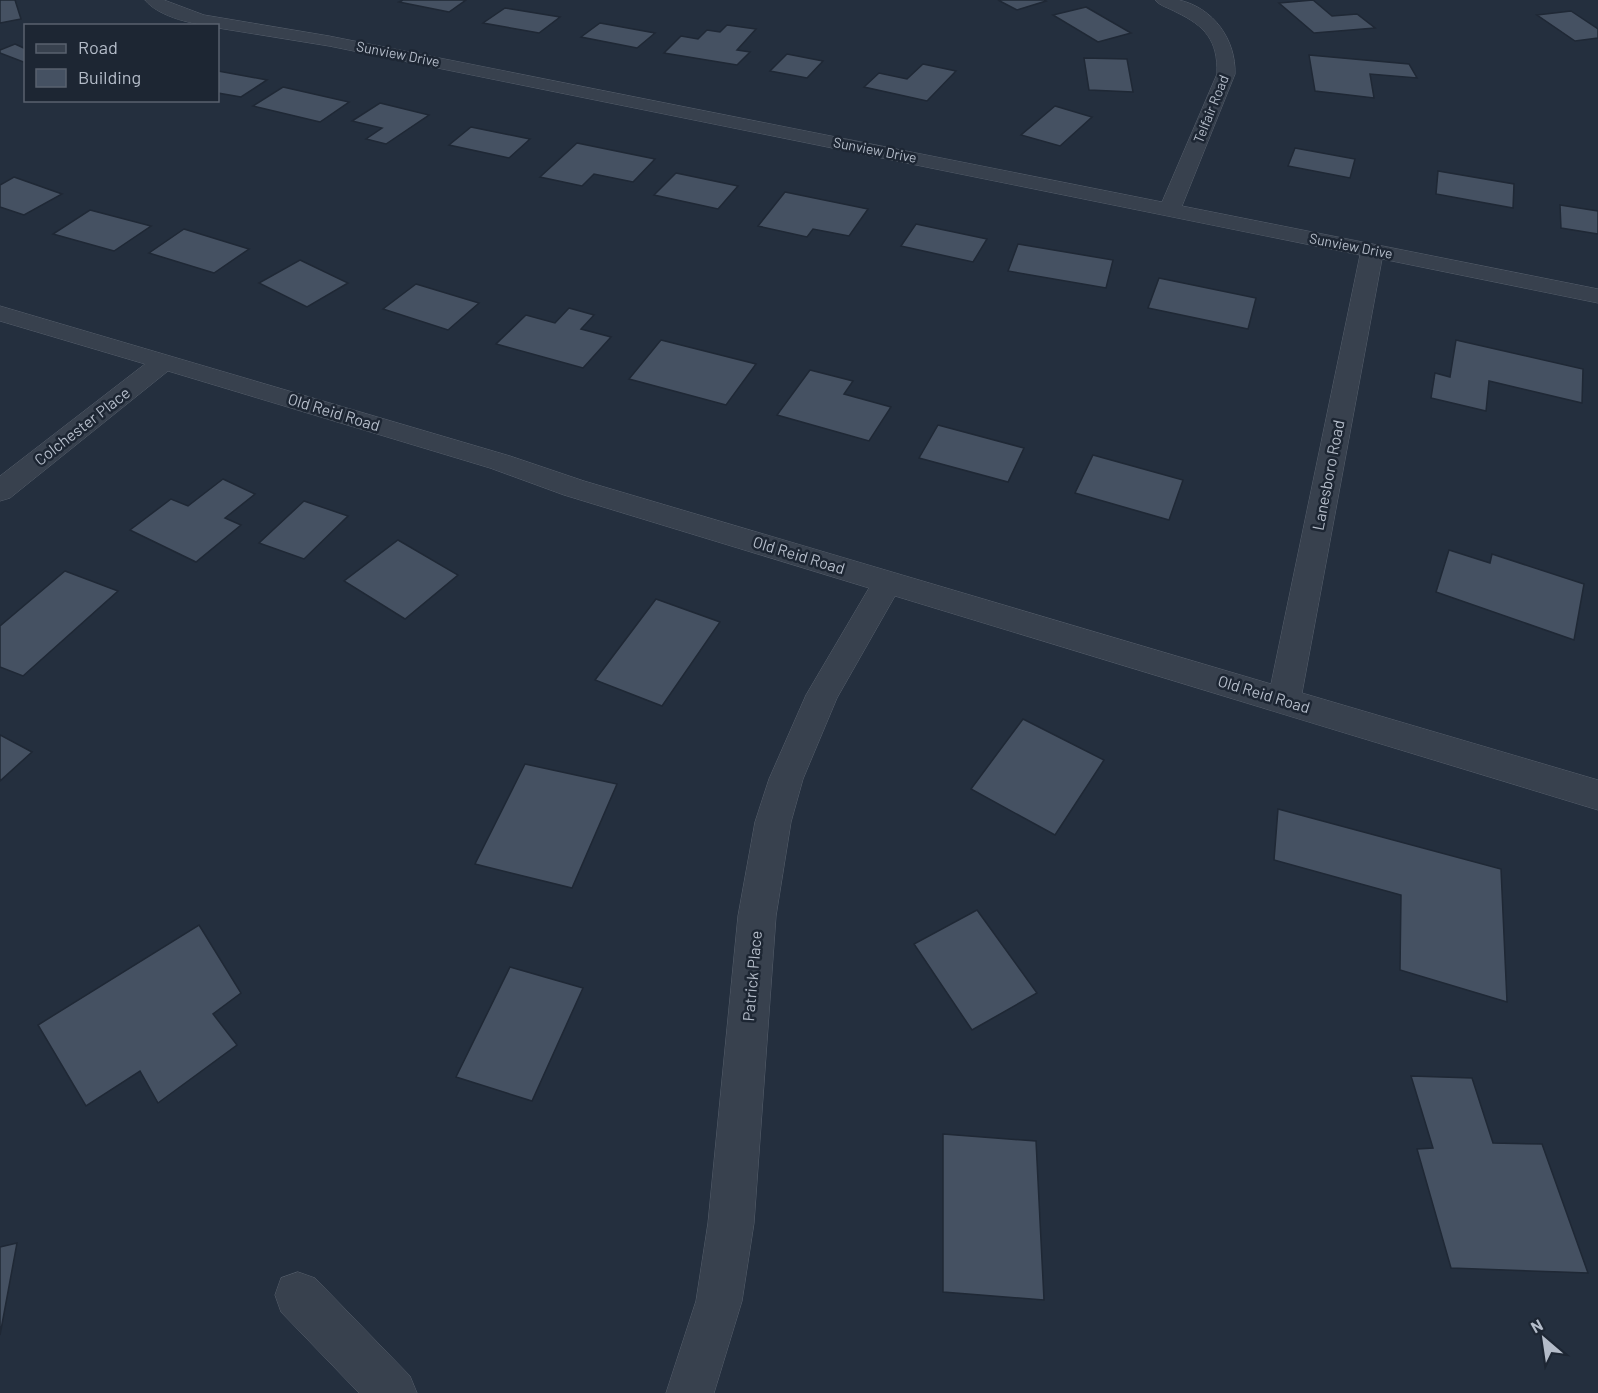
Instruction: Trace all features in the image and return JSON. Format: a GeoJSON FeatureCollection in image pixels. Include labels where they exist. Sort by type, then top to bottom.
{"type":"FeatureCollection","features":[{"type":"Feature","properties":{"kind":"street","name":"Sunview Drive"},"geometry":{"type":"LineString","coordinates":[[154,0],[159,5],[200,20],[330,41],[1598,296]]}},
{"type":"Feature","properties":{"kind":"street","name":"Telfair Road"},"geometry":{"type":"LineString","coordinates":[[1164,0],[1206,22],[1222,40],[1229,57],[1226,74],[1169,210]]}},
{"type":"Feature","properties":{"kind":"street","name":"Lanesboro Road"},"geometry":{"type":"LineString","coordinates":[[1284,700],[1372,250]]}},
{"type":"Feature","properties":{"kind":"street","name":"Old Reid Road"},"geometry":{"type":"LineString","coordinates":[[0,313],[1598,795]]}},
{"type":"Feature","properties":{"kind":"street","name":"Colchester Place"},"geometry":{"type":"LineString","coordinates":[[0,491],[165,361]]}},
{"type":"Feature","properties":{"kind":"street","name":"Patrick Place"},"geometry":{"type":"LineString","coordinates":[[690,1393],[719,1301],[731,1223],[757,916],[773,822],[786,779],[822,695],[888,582]]}},
{"type":"Feature","properties":{"kind":"street"},"geometry":{"type":"LineString","coordinates":[[298,1295],[393,1393]]}},
{"type":"Feature","properties":{"kind":"building"},"geometry":{"type":"Polygon","coordinates":[[[0,0],[15,0],[21,19],[0,23],[0,0]]]}},
{"type":"Feature","properties":{"kind":"building"},"geometry":{"type":"Polygon","coordinates":[[[403,0],[466,0],[449,12],[399,2],[403,0]]]}},
{"type":"Feature","properties":{"kind":"building"},"geometry":{"type":"Polygon","coordinates":[[[998,0],[1044,0],[1046,1],[1017,10],[998,0]]]}},
{"type":"Feature","properties":{"kind":"building"},"geometry":{"type":"Polygon","coordinates":[[[1313,0],[1332,16],[1357,14],[1375,28],[1314,33],[1279,3],[1313,0]]]}},
{"type":"Feature","properties":{"kind":"building"},"geometry":{"type":"Polygon","coordinates":[[[1086,7],[1131,33],[1098,42],[1053,15],[1086,7]]]}},
{"type":"Feature","properties":{"kind":"building"},"geometry":{"type":"Polygon","coordinates":[[[505,8],[560,17],[539,33],[483,23],[505,8]]]}},
{"type":"Feature","properties":{"kind":"building"},"geometry":{"type":"Polygon","coordinates":[[[1571,11],[1598,29],[1598,38],[1575,41],[1537,15],[1571,11]]]}},
{"type":"Feature","properties":{"kind":"building"},"geometry":{"type":"Polygon","coordinates":[[[600,23],[655,33],[637,48],[581,37],[600,23]]]}},
{"type":"Feature","properties":{"kind":"building"},"geometry":{"type":"Polygon","coordinates":[[[727,25],[756,29],[737,50],[750,52],[737,65],[664,53],[681,36],[698,39],[707,30],[720,32],[727,25]]]}},
{"type":"Feature","properties":{"kind":"building"},"geometry":{"type":"Polygon","coordinates":[[[15,44],[24,48],[24,62],[0,53],[0,50],[15,44]]]}},
{"type":"Feature","properties":{"kind":"building"},"geometry":{"type":"Polygon","coordinates":[[[787,54],[823,61],[807,78],[770,71],[787,54]]]}},
{"type":"Feature","properties":{"kind":"building"},"geometry":{"type":"Polygon","coordinates":[[[1309,55],[1409,64],[1417,78],[1370,74],[1374,98],[1315,91],[1309,55]]]}},
{"type":"Feature","properties":{"kind":"building"},"geometry":{"type":"Polygon","coordinates":[[[1084,58],[1127,59],[1133,92],[1089,90],[1084,58]]]}},
{"type":"Feature","properties":{"kind":"building"},"geometry":{"type":"Polygon","coordinates":[[[923,64],[956,71],[927,101],[864,87],[879,73],[907,79],[923,64]]]}},
{"type":"Feature","properties":{"kind":"building"},"geometry":{"type":"Polygon","coordinates":[[[219,71],[267,80],[241,97],[219,93],[219,71]]]}},
{"type":"Feature","properties":{"kind":"building"},"geometry":{"type":"Polygon","coordinates":[[[283,87],[349,102],[320,122],[253,106],[283,87]]]}},
{"type":"Feature","properties":{"kind":"building"},"geometry":{"type":"Polygon","coordinates":[[[380,103],[429,115],[386,144],[366,139],[382,128],[352,121],[380,103]]]}},
{"type":"Feature","properties":{"kind":"building"},"geometry":{"type":"Polygon","coordinates":[[[1055,106],[1092,117],[1060,146],[1021,135],[1055,106]]]}},
{"type":"Feature","properties":{"kind":"building"},"geometry":{"type":"Polygon","coordinates":[[[471,127],[530,139],[509,158],[449,145],[471,127]]]}},
{"type":"Feature","properties":{"kind":"building"},"geometry":{"type":"Polygon","coordinates":[[[577,143],[655,159],[633,182],[594,174],[582,186],[540,177],[577,143]]]}},
{"type":"Feature","properties":{"kind":"building"},"geometry":{"type":"Polygon","coordinates":[[[1295,148],[1355,159],[1350,178],[1288,166],[1295,148]]]}},
{"type":"Feature","properties":{"kind":"building"},"geometry":{"type":"Polygon","coordinates":[[[1438,171],[1514,184],[1513,208],[1436,194],[1438,171]]]}},
{"type":"Feature","properties":{"kind":"building"},"geometry":{"type":"Polygon","coordinates":[[[676,173],[738,186],[718,209],[654,195],[676,173]]]}},
{"type":"Feature","properties":{"kind":"building"},"geometry":{"type":"Polygon","coordinates":[[[14,177],[62,194],[24,215],[0,207],[0,185],[14,177]]]}},
{"type":"Feature","properties":{"kind":"building"},"geometry":{"type":"Polygon","coordinates":[[[785,192],[868,209],[849,236],[813,229],[807,237],[758,226],[785,192]]]}},
{"type":"Feature","properties":{"kind":"building"},"geometry":{"type":"Polygon","coordinates":[[[1560,205],[1598,211],[1598,234],[1561,228],[1560,205]]]}},
{"type":"Feature","properties":{"kind":"building"},"geometry":{"type":"Polygon","coordinates":[[[90,210],[151,226],[114,251],[53,234],[90,210]]]}},
{"type":"Feature","properties":{"kind":"building"},"geometry":{"type":"Polygon","coordinates":[[[916,224],[987,239],[973,262],[901,246],[916,224]]]}},
{"type":"Feature","properties":{"kind":"building"},"geometry":{"type":"Polygon","coordinates":[[[184,229],[249,249],[214,273],[149,253],[184,229]]]}},
{"type":"Feature","properties":{"kind":"building"},"geometry":{"type":"Polygon","coordinates":[[[1018,244],[1113,260],[1106,288],[1008,271],[1018,244]]]}},
{"type":"Feature","properties":{"kind":"building"},"geometry":{"type":"Polygon","coordinates":[[[300,260],[348,283],[307,307],[259,283],[300,260]]]}},
{"type":"Feature","properties":{"kind":"building"},"geometry":{"type":"Polygon","coordinates":[[[1159,278],[1256,298],[1248,329],[1148,308],[1159,278]]]}},
{"type":"Feature","properties":{"kind":"building"},"geometry":{"type":"Polygon","coordinates":[[[416,284],[479,303],[448,330],[383,309],[416,284]]]}},
{"type":"Feature","properties":{"kind":"building"},"geometry":{"type":"Polygon","coordinates":[[[569,308],[594,315],[581,329],[611,337],[583,368],[496,344],[526,315],[555,323],[569,308]]]}},
{"type":"Feature","properties":{"kind":"building"},"geometry":{"type":"Polygon","coordinates":[[[661,340],[756,364],[726,405],[629,379],[661,340]]]}},
{"type":"Feature","properties":{"kind":"building"},"geometry":{"type":"Polygon","coordinates":[[[1456,340],[1583,369],[1582,403],[1489,381],[1486,411],[1431,398],[1435,373],[1450,377],[1456,340]]]}},
{"type":"Feature","properties":{"kind":"building"},"geometry":{"type":"Polygon","coordinates":[[[810,370],[853,381],[844,394],[891,407],[869,441],[777,415],[810,370]]]}},
{"type":"Feature","properties":{"kind":"building"},"geometry":{"type":"Polygon","coordinates":[[[938,425],[1024,448],[1008,482],[919,458],[938,425]]]}},
{"type":"Feature","properties":{"kind":"building"},"geometry":{"type":"Polygon","coordinates":[[[1093,455],[1183,480],[1169,520],[1075,493],[1093,455]]]}},
{"type":"Feature","properties":{"kind":"building"},"geometry":{"type":"Polygon","coordinates":[[[223,479],[255,494],[225,518],[241,525],[196,562],[130,530],[171,499],[188,506],[223,479]]]}},
{"type":"Feature","properties":{"kind":"building"},"geometry":{"type":"Polygon","coordinates":[[[304,501],[348,516],[304,559],[259,543],[304,501]]]}},
{"type":"Feature","properties":{"kind":"building"},"geometry":{"type":"Polygon","coordinates":[[[398,540],[458,575],[405,619],[344,581],[398,540]]]}},
{"type":"Feature","properties":{"kind":"building"},"geometry":{"type":"Polygon","coordinates":[[[1449,550],[1490,563],[1492,554],[1584,584],[1574,640],[1436,592],[1449,550]]]}},
{"type":"Feature","properties":{"kind":"building"},"geometry":{"type":"Polygon","coordinates":[[[65,571],[118,591],[23,676],[0,667],[0,626],[65,571]]]}},
{"type":"Feature","properties":{"kind":"building"},"geometry":{"type":"Polygon","coordinates":[[[656,599],[720,622],[662,706],[595,680],[656,599]]]}},
{"type":"Feature","properties":{"kind":"building"},"geometry":{"type":"Polygon","coordinates":[[[1023,719],[1104,760],[1055,835],[971,789],[1023,719]]]}},
{"type":"Feature","properties":{"kind":"building"},"geometry":{"type":"Polygon","coordinates":[[[0,735],[32,752],[0,781],[0,735]]]}},
{"type":"Feature","properties":{"kind":"building"},"geometry":{"type":"Polygon","coordinates":[[[525,764],[617,784],[572,888],[475,864],[525,764]]]}},
{"type":"Feature","properties":{"kind":"building"},"geometry":{"type":"Polygon","coordinates":[[[1278,809],[1501,869],[1507,1002],[1400,970],[1401,895],[1274,860],[1278,809]]]}},
{"type":"Feature","properties":{"kind":"building"},"geometry":{"type":"Polygon","coordinates":[[[977,910],[1037,993],[972,1030],[914,944],[977,910]]]}},
{"type":"Feature","properties":{"kind":"building"},"geometry":{"type":"Polygon","coordinates":[[[199,925],[241,993],[213,1014],[237,1045],[158,1103],[140,1071],[86,1106],[38,1025],[199,925]]]}},
{"type":"Feature","properties":{"kind":"building"},"geometry":{"type":"Polygon","coordinates":[[[510,967],[583,988],[532,1101],[456,1077],[510,967]]]}},
{"type":"Feature","properties":{"kind":"building"},"geometry":{"type":"Polygon","coordinates":[[[1411,1076],[1472,1078],[1493,1143],[1542,1144],[1588,1273],[1451,1268],[1417,1149],[1433,1148],[1411,1076]]]}},
{"type":"Feature","properties":{"kind":"building"},"geometry":{"type":"Polygon","coordinates":[[[943,1134],[1036,1141],[1044,1300],[943,1292],[943,1134]]]}},
{"type":"Feature","properties":{"kind":"building"},"geometry":{"type":"Polygon","coordinates":[[[17,1243],[0,1335],[0,1247],[17,1243]]]}}]}
